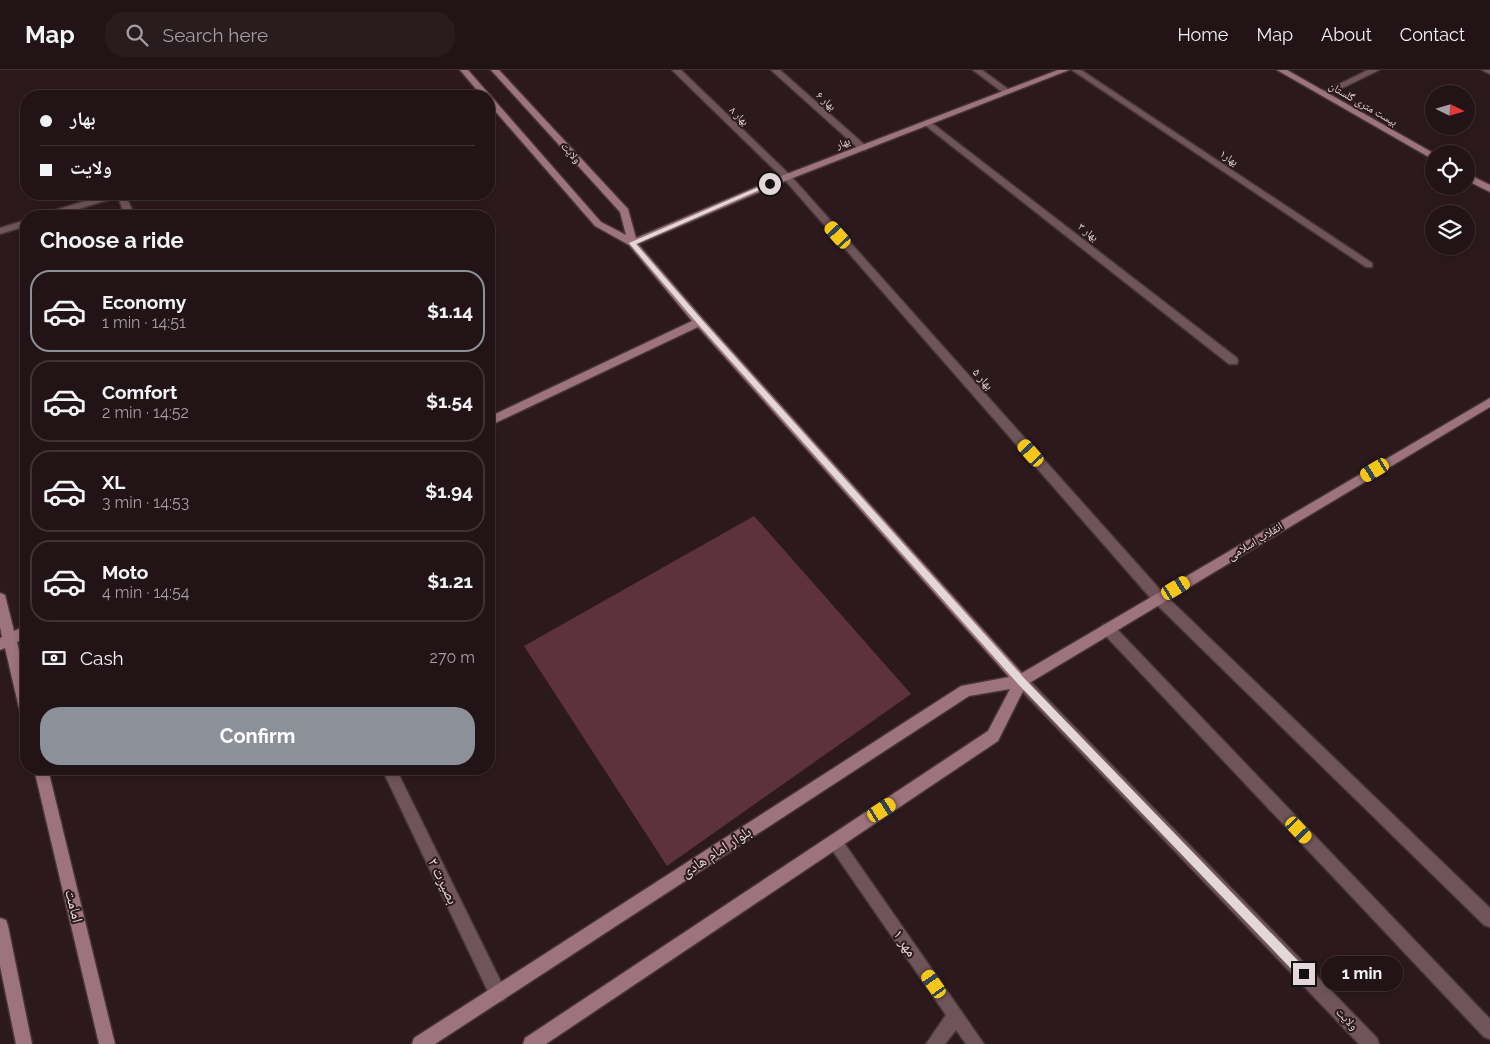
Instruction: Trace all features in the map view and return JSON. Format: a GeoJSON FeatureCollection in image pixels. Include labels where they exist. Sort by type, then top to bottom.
{"type":"FeatureCollection","features":[{"type":"Feature","properties":{"kind":"street","name":"ولایت"},"geometry":{"type":"LineString","coordinates":[[464,70],[481,90]]}},
{"type":"Feature","properties":{"kind":"street","name":"ولایت"},"geometry":{"type":"LineString","coordinates":[[495,70],[625,211],[632,243]]}},
{"type":"Feature","properties":{"kind":"street","name":"بهار ۸"},"geometry":{"type":"LineString","coordinates":[[676,70],[787,177]]}},
{"type":"Feature","properties":{"kind":"street","name":"بهار ۶"},"geometry":{"type":"LineString","coordinates":[[775,70],[863,148]]}},
{"type":"Feature","properties":{"kind":"street"},"geometry":{"type":"LineString","coordinates":[[977,70],[1008,92]]}},
{"type":"Feature","properties":{"kind":"street","name":"بهار"},"geometry":{"type":"LineString","coordinates":[[632,243],[787,177],[1065,70]]}},
{"type":"Feature","properties":{"kind":"street","name":"بهار۱"},"geometry":{"type":"LineString","coordinates":[[1076,70],[1369,264]]}},
{"type":"Feature","properties":{"kind":"street","name":"بیست متری گلستان"},"geometry":{"type":"LineString","coordinates":[[1280,70],[1425,152]]}},
{"type":"Feature","properties":{"kind":"street"},"geometry":{"type":"LineString","coordinates":[[1323,94],[1376,70]]}},
{"type":"Feature","properties":{"kind":"street"},"geometry":{"type":"LineString","coordinates":[[1486,70],[1490,72]]}},
{"type":"Feature","properties":{"kind":"street","name":"ولایت"},"geometry":{"type":"LineString","coordinates":[[495,106],[598,224],[632,243],[699,322],[1021,681],[1371,1044]]}},
{"type":"Feature","properties":{"kind":"street","name":"بهار ۳"},"geometry":{"type":"LineString","coordinates":[[928,123],[1233,361]]}},
{"type":"Feature","properties":{"kind":"street","name":"بهار ۵"},"geometry":{"type":"LineString","coordinates":[[787,177],[1159,598],[1490,919]]}},
{"type":"Feature","properties":{"kind":"street"},"geometry":{"type":"LineString","coordinates":[[1475,181],[1490,189]]}},
{"type":"Feature","properties":{"kind":"street"},"geometry":{"type":"LineString","coordinates":[[66,210],[99,200]]}},
{"type":"Feature","properties":{"kind":"street"},"geometry":{"type":"LineString","coordinates":[[0,231],[20,225]]}},
{"type":"Feature","properties":{"kind":"street"},"geometry":{"type":"LineString","coordinates":[[495,419],[699,322]]}},
{"type":"Feature","properties":{"kind":"street","name":"انقلاب اسلامی"},"geometry":{"type":"LineString","coordinates":[[1021,681],[1490,402]]}},
{"type":"Feature","properties":{"kind":"street"},"geometry":{"type":"LineString","coordinates":[[0,599],[5,642],[20,689]]}},
{"type":"Feature","properties":{"kind":"street"},"geometry":{"type":"LineString","coordinates":[[1108,629],[1490,1031]]}},
{"type":"Feature","properties":{"kind":"street"},"geometry":{"type":"LineString","coordinates":[[5,642],[20,635]]}},
{"type":"Feature","properties":{"kind":"street"},"geometry":{"type":"LineString","coordinates":[[531,1044],[993,736],[1021,681]]}},
{"type":"Feature","properties":{"kind":"street","name":"بلوار امام هادی"},"geometry":{"type":"LineString","coordinates":[[420,1044],[966,690],[1021,681]]}},
{"type":"Feature","properties":{"kind":"street","name":"امامت"},"geometry":{"type":"LineString","coordinates":[[42,775],[107,1044]]}},
{"type":"Feature","properties":{"kind":"street","name":"بصیرت ۲"},"geometry":{"type":"LineString","coordinates":[[392,775],[498,994]]}},
{"type":"Feature","properties":{"kind":"street","name":"مهر ۱"},"geometry":{"type":"LineString","coordinates":[[835,842],[976,1044]]}},
{"type":"Feature","properties":{"kind":"street"},"geometry":{"type":"LineString","coordinates":[[0,926],[24,1044]]}},
{"type":"Feature","properties":{"kind":"street"},"geometry":{"type":"LineString","coordinates":[[934,1044],[956,1016]]}},
{"type":"Feature","properties":{"kind":"shaded area"},"geometry":{"type":"Polygon","coordinates":[[[754,516],[911,694],[667,866],[524,646],[754,516]]]}},
{"type":"Feature","properties":{"kind":"route"},"geometry":{"type":"LineString","coordinates":[[770,184],[632,243],[699,322],[1021,681],[1304,974]]}}]}
